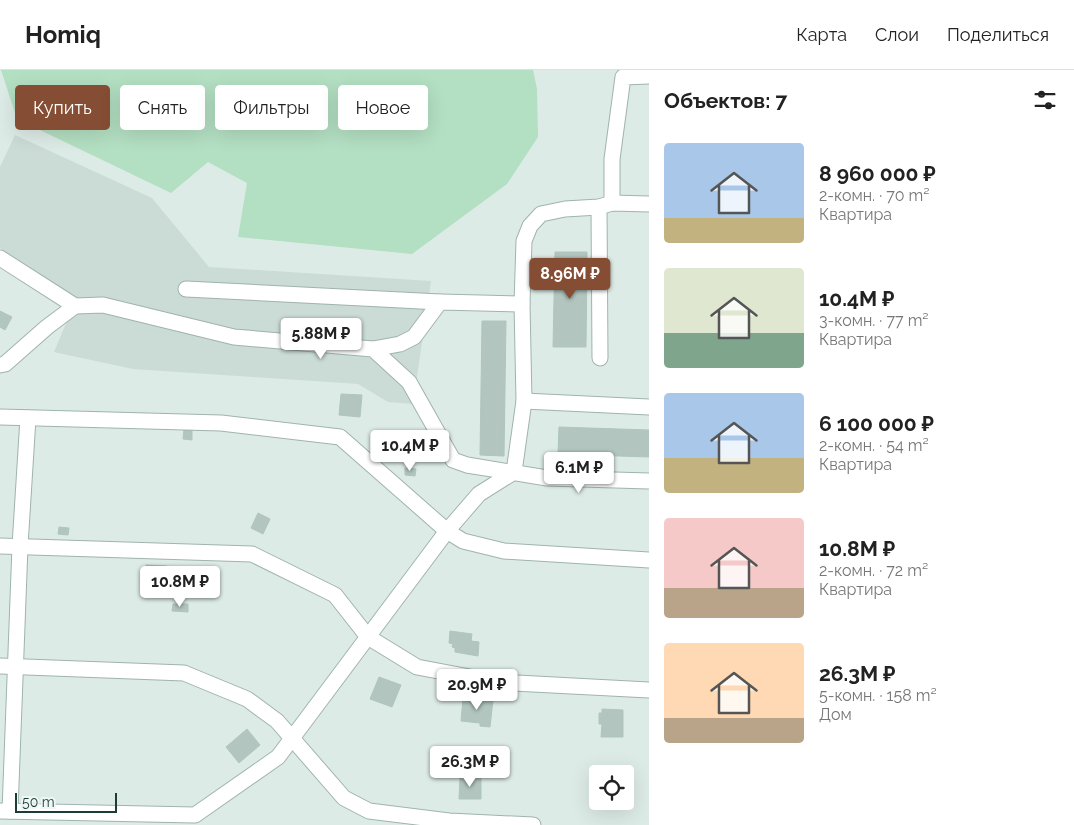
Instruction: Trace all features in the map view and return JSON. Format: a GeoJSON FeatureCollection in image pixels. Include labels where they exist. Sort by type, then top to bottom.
{"type":"FeatureCollection","features":[{"type":"Feature","properties":{"kind":"street"},"geometry":{"type":"LineString","coordinates":[[600,358],[606,205],[623,76],[649,76]]}},
{"type":"Feature","properties":{"kind":"street"},"geometry":{"type":"LineString","coordinates":[[28,418],[20,546],[16,667],[5,811],[195,815],[278,757],[447,531],[479,494],[514,472],[524,401],[522,304],[524,241],[530,226],[541,214],[565,209],[606,205],[649,204]]}},
{"type":"Feature","properties":{"kind":"street"},"geometry":{"type":"LineString","coordinates":[[0,258],[75,306],[103,305],[234,337],[373,349],[400,344],[414,337],[440,302]]}},
{"type":"Feature","properties":{"kind":"street"},"geometry":{"type":"LineString","coordinates":[[186,289],[440,302],[522,304]]}},
{"type":"Feature","properties":{"kind":"street"},"geometry":{"type":"LineString","coordinates":[[0,365],[5,364],[47,327],[75,306]]}},
{"type":"Feature","properties":{"kind":"street"},"geometry":{"type":"LineString","coordinates":[[373,349],[409,382],[452,460],[467,465],[547,478],[649,481]]}},
{"type":"Feature","properties":{"kind":"street"},"geometry":{"type":"LineString","coordinates":[[524,401],[649,407]]}},
{"type":"Feature","properties":{"kind":"street"},"geometry":{"type":"LineString","coordinates":[[0,417],[221,423],[340,437],[447,531],[463,541],[504,551],[649,560]]}},
{"type":"Feature","properties":{"kind":"street"},"geometry":{"type":"LineString","coordinates":[[0,546],[252,554],[335,595],[368,637],[417,667],[487,681],[649,690]]}},
{"type":"Feature","properties":{"kind":"street"},"geometry":{"type":"LineString","coordinates":[[0,666],[184,672],[247,699],[277,721],[344,798],[369,810],[449,821],[533,825]]}},
{"type":"Feature","properties":{"kind":"shaded area"},"geometry":{"type":"Polygon","coordinates":[[[15,135],[152,198],[209,267],[431,281],[413,404],[388,402],[358,384],[133,369],[54,352],[75,306],[69,293],[0,248],[0,167],[15,135]]]}},
{"type":"Feature","properties":{"kind":"green space"},"geometry":{"type":"Polygon","coordinates":[[[1,70],[533,70],[537,89],[538,137],[507,184],[412,254],[238,237],[247,183],[208,162],[171,193],[40,130],[110,130],[110,85],[15,85],[15,113],[1,70]]]}},
{"type":"Feature","properties":{"kind":"building"},"geometry":{"type":"Polygon","coordinates":[[[555,252],[587,252],[586,347],[553,347],[555,252]]]}},
{"type":"Feature","properties":{"kind":"building"},"geometry":{"type":"Polygon","coordinates":[[[0,311],[12,317],[5,330],[0,327],[0,311]]]}},
{"type":"Feature","properties":{"kind":"building"},"geometry":{"type":"Polygon","coordinates":[[[482,321],[506,321],[504,456],[480,455],[482,321]]]}},
{"type":"Feature","properties":{"kind":"building"},"geometry":{"type":"Polygon","coordinates":[[[341,394],[362,395],[360,417],[339,415],[341,394]]]}},
{"type":"Feature","properties":{"kind":"building"},"geometry":{"type":"Polygon","coordinates":[[[559,427],[649,430],[649,457],[558,454],[559,427]]]}},
{"type":"Feature","properties":{"kind":"building"},"geometry":{"type":"Polygon","coordinates":[[[184,429],[192,429],[192,440],[183,439],[184,429]]]}},
{"type":"Feature","properties":{"kind":"building"},"geometry":{"type":"Polygon","coordinates":[[[405,468],[416,469],[415,476],[405,475],[405,468]]]}},
{"type":"Feature","properties":{"kind":"building"},"geometry":{"type":"Polygon","coordinates":[[[258,513],[270,519],[263,534],[251,528],[258,513]]]}},
{"type":"Feature","properties":{"kind":"building"},"geometry":{"type":"Polygon","coordinates":[[[59,527],[69,528],[68,535],[58,534],[59,527]]]}},
{"type":"Feature","properties":{"kind":"building"},"geometry":{"type":"Polygon","coordinates":[[[146,565],[167,566],[166,583],[146,582],[146,565]]]}},
{"type":"Feature","properties":{"kind":"building"},"geometry":{"type":"Polygon","coordinates":[[[173,604],[188,604],[188,612],[172,611],[173,604]]]}},
{"type":"Feature","properties":{"kind":"building"},"geometry":{"type":"Polygon","coordinates":[[[450,631],[472,634],[471,641],[479,642],[478,656],[455,652],[455,648],[452,647],[453,644],[449,643],[450,631]]]}},
{"type":"Feature","properties":{"kind":"building"},"geometry":{"type":"Polygon","coordinates":[[[379,677],[401,685],[392,707],[370,699],[379,677]]]}},
{"type":"Feature","properties":{"kind":"building"},"geometry":{"type":"Polygon","coordinates":[[[463,698],[493,700],[490,727],[480,726],[480,723],[461,721],[463,698]]]}},
{"type":"Feature","properties":{"kind":"building"},"geometry":{"type":"Polygon","coordinates":[[[602,709],[623,710],[623,737],[601,737],[602,724],[599,724],[599,713],[602,713],[602,709]]]}},
{"type":"Feature","properties":{"kind":"building"},"geometry":{"type":"Polygon","coordinates":[[[247,729],[260,745],[239,763],[226,747],[247,729]]]}},
{"type":"Feature","properties":{"kind":"building"},"geometry":{"type":"Polygon","coordinates":[[[460,777],[481,777],[481,799],[459,799],[460,777]]]}}]}
